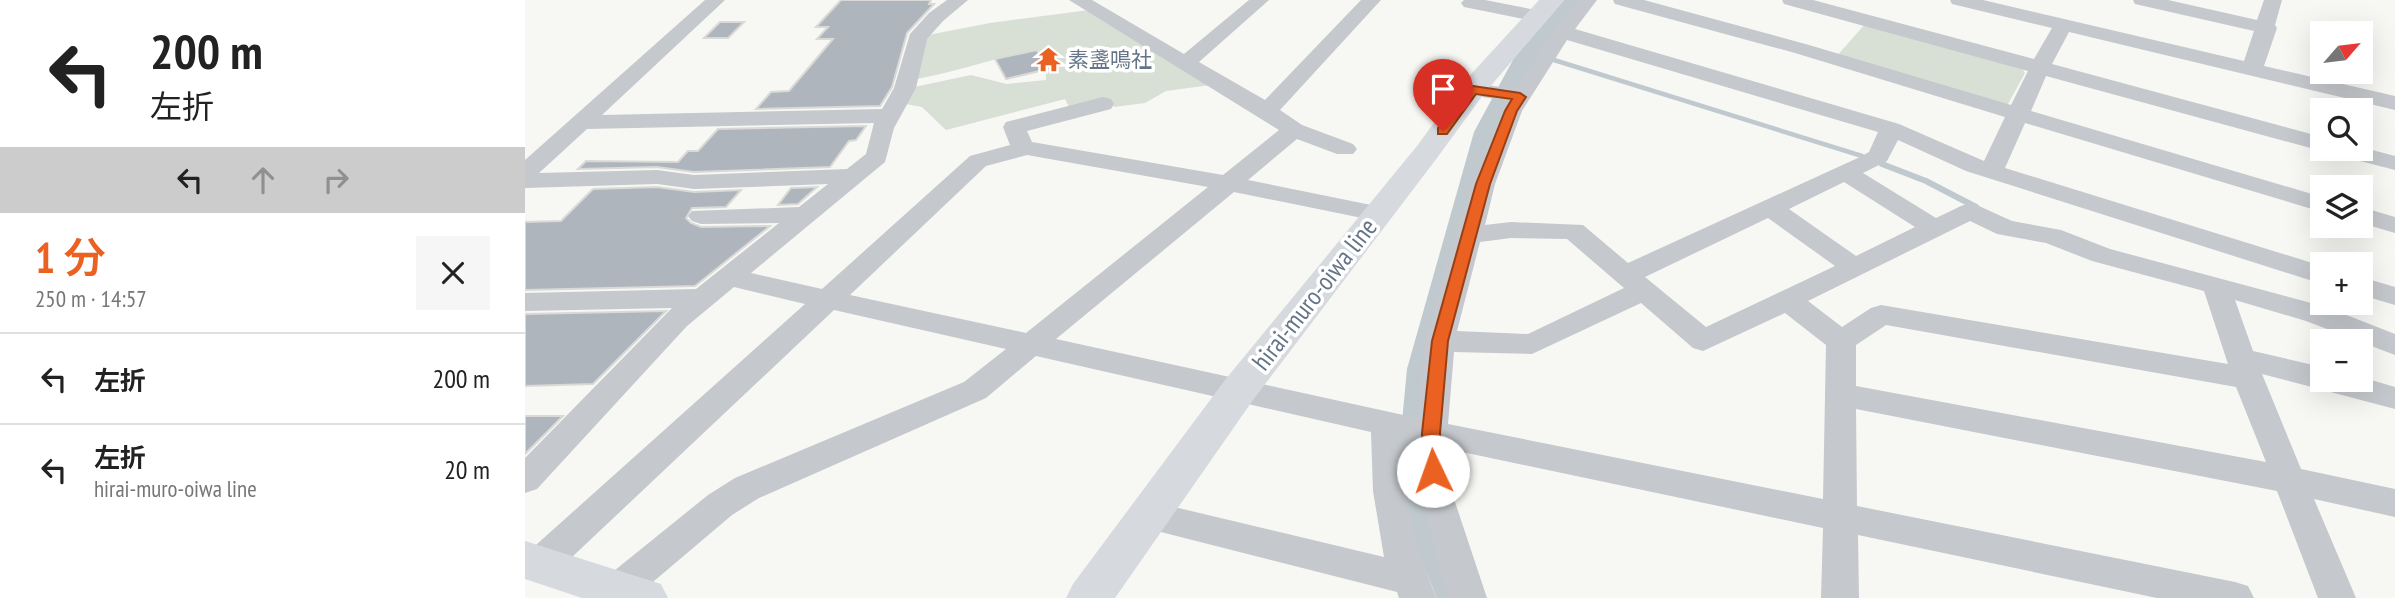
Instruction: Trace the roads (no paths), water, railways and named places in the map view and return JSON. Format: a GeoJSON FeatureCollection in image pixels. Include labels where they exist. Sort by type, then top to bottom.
{"type":"FeatureCollection","features":[{"type":"Feature","properties":{"kind":"main road","name":"hirai-muro-oiwa line"},"geometry":{"type":"LineString","coordinates":[[1089,598],[1239,390],[1377,213],[1551,16]]}},
{"type":"Feature","properties":{"kind":"street"},"geometry":{"type":"LineString","coordinates":[[525,173],[716,0]]}},
{"type":"Feature","properties":{"kind":"street"},"geometry":{"type":"LineString","coordinates":[[525,480],[677,319],[877,157],[878,142],[905,88],[917,38],[936,17],[959,0]]}},
{"type":"Feature","properties":{"kind":"street"},"geometry":{"type":"LineString","coordinates":[[1078,0],[1294,130],[1345,149]]}},
{"type":"Feature","properties":{"kind":"street"},"geometry":{"type":"LineString","coordinates":[[1228,0],[1254,5]]}},
{"type":"Feature","properties":{"kind":"street"},"geometry":{"type":"LineString","coordinates":[[1266,111],[1371,0]]}},
{"type":"Feature","properties":{"kind":"street"},"geometry":{"type":"LineString","coordinates":[[1474,596],[1434,490],[1431,433],[1440,341],[1453,301],[1467,235],[1498,142],[1520,97],[1551,16],[1588,0]]}},
{"type":"Feature","properties":{"kind":"street"},"geometry":{"type":"LineString","coordinates":[[1622,0],[1802,49],[2310,201]]}},
{"type":"Feature","properties":{"kind":"street"},"geometry":{"type":"LineString","coordinates":[[1791,0],[2310,141]]}},
{"type":"Feature","properties":{"kind":"street"},"geometry":{"type":"LineString","coordinates":[[1959,0],[1986,3],[2395,103]]}},
{"type":"Feature","properties":{"kind":"street"},"geometry":{"type":"LineString","coordinates":[[2142,0],[2267,28]]}},
{"type":"Feature","properties":{"kind":"street"},"geometry":{"type":"LineString","coordinates":[[2252,69],[2267,28],[2273,0]]}},
{"type":"Feature","properties":{"kind":"street"},"geometry":{"type":"LineString","coordinates":[[1465,1],[1551,16],[1891,129],[1974,166],[2310,271]]}},
{"type":"Feature","properties":{"kind":"street"},"geometry":{"type":"LineString","coordinates":[[1186,63],[1254,5]]}},
{"type":"Feature","properties":{"kind":"street"},"geometry":{"type":"LineString","coordinates":[[1992,170],[2039,69],[2064,23]]}},
{"type":"Feature","properties":{"kind":"street"},"geometry":{"type":"LineString","coordinates":[[1482,91],[1520,97]]}},
{"type":"Feature","properties":{"kind":"street"},"geometry":{"type":"LineString","coordinates":[[1023,149],[1014,127],[1103,104]]}},
{"type":"Feature","properties":{"kind":"street"},"geometry":{"type":"LineString","coordinates":[[580,122],[890,116]]}},
{"type":"Feature","properties":{"kind":"street"},"geometry":{"type":"LineString","coordinates":[[1440,341],[1532,344],[1635,282],[1771,208],[1879,156],[1891,129]]}},
{"type":"Feature","properties":{"kind":"street"},"geometry":{"type":"LineString","coordinates":[[579,582],[747,488],[975,390],[1294,130]]}},
{"type":"Feature","properties":{"kind":"street"},"geometry":{"type":"LineString","coordinates":[[579,582],[827,298],[978,161],[1023,149],[1227,183],[1377,213]]}},
{"type":"Feature","properties":{"kind":"street"},"geometry":{"type":"LineString","coordinates":[[2373,157],[2395,163]]}},
{"type":"Feature","properties":{"kind":"street"},"geometry":{"type":"LineString","coordinates":[[1846,173],[1934,228]]}},
{"type":"Feature","properties":{"kind":"street"},"geometry":{"type":"LineString","coordinates":[[525,181],[657,177],[694,182],[852,176]]}},
{"type":"Feature","properties":{"kind":"street"},"geometry":{"type":"LineString","coordinates":[[1771,208],[1854,267]]}},
{"type":"Feature","properties":{"kind":"street"},"geometry":{"type":"LineString","coordinates":[[1467,235],[1511,230],[1574,230],[1703,341],[1970,211],[2006,228],[2052,236],[2101,255],[2316,314],[2395,345]]}},
{"type":"Feature","properties":{"kind":"street"},"geometry":{"type":"LineString","coordinates":[[701,216],[806,215]]}},
{"type":"Feature","properties":{"kind":"street"},"geometry":{"type":"LineString","coordinates":[[2373,219],[2395,225]]}},
{"type":"Feature","properties":{"kind":"street"},"geometry":{"type":"LineString","coordinates":[[2227,247],[2219,287],[2245,369],[2337,598]]}},
{"type":"Feature","properties":{"kind":"street"},"geometry":{"type":"LineString","coordinates":[[727,277],[1387,424],[2235,598]]}},
{"type":"Feature","properties":{"kind":"street"},"geometry":{"type":"LineString","coordinates":[[2373,290],[2395,296]]}},
{"type":"Feature","properties":{"kind":"street"},"geometry":{"type":"LineString","coordinates":[[525,302],[701,298]]}},
{"type":"Feature","properties":{"kind":"street"},"geometry":{"type":"LineString","coordinates":[[1787,300],[1841,341]]}},
{"type":"Feature","properties":{"kind":"street"},"geometry":{"type":"LineString","coordinates":[[1841,341],[1881,315],[2310,377]]}},
{"type":"Feature","properties":{"kind":"street"},"geometry":{"type":"LineString","coordinates":[[1840,598],[1841,341]]}},
{"type":"Feature","properties":{"kind":"street"},"geometry":{"type":"LineString","coordinates":[[2373,392],[2395,398]]}},
{"type":"Feature","properties":{"kind":"street"},"geometry":{"type":"LineString","coordinates":[[1841,395],[2289,480],[2395,503]]}},
{"type":"Feature","properties":{"kind":"street"},"geometry":{"type":"LineString","coordinates":[[1387,424],[1387,490],[1404,569],[1413,589]]}},
{"type":"Feature","properties":{"kind":"street"},"geometry":{"type":"LineString","coordinates":[[1149,515],[1413,589]]}},
{"type":"Feature","properties":{"kind":"waterway"},"geometry":{"type":"LineString","coordinates":[[1554,60],[1862,156]]}},
{"type":"Feature","properties":{"kind":"waterway"},"geometry":{"type":"LineString","coordinates":[[1882,164],[1926,181],[1976,207]]}},
{"type":"Feature","properties":{"kind":"place","name":"素盞鳴社"},"geometry":{"type":"Point","coordinates":[1048,59]}}]}
